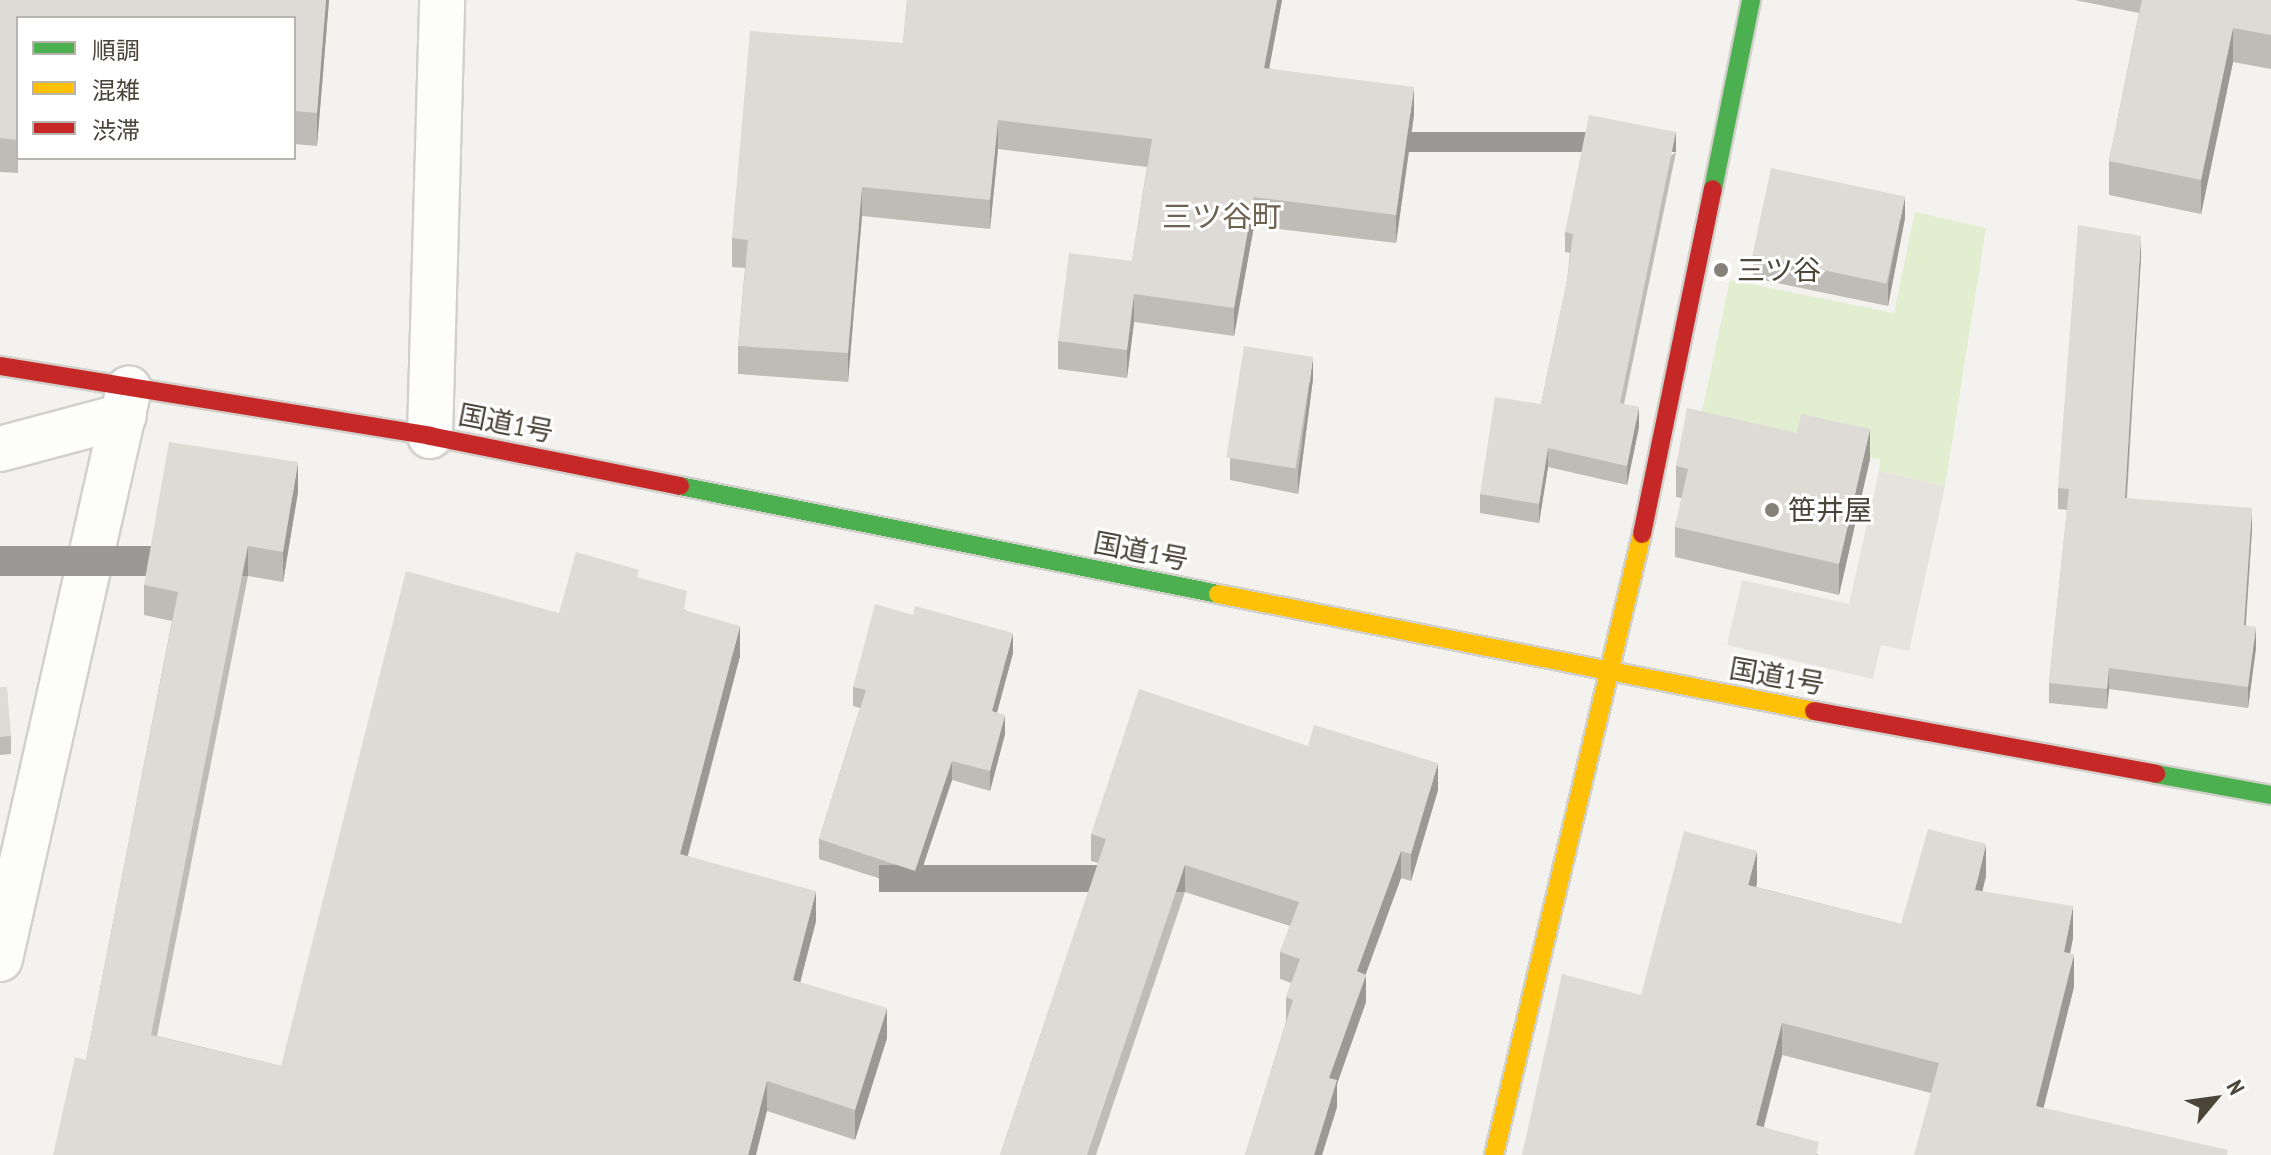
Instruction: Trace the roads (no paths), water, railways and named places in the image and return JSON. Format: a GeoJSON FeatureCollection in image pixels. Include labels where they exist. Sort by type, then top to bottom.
{"type":"FeatureCollection","features":[{"type":"Feature","properties":{"kind":"main road"},"geometry":{"type":"LineString","coordinates":[[1494,1155],[1614,674],[1751,0]]}},
{"type":"Feature","properties":{"kind":"main road","name":"国道1号"},"geometry":{"type":"LineString","coordinates":[[0,366],[127,402],[430,436],[1614,674],[2271,795]]}},
{"type":"Feature","properties":{"kind":"street"},"geometry":{"type":"LineString","coordinates":[[430,436],[442,0]]}},
{"type":"Feature","properties":{"kind":"street"},"geometry":{"type":"LineString","coordinates":[[0,449],[127,402]]}},
{"type":"Feature","properties":{"kind":"street"},"geometry":{"type":"LineString","coordinates":[[0,959],[127,402]]}},
{"type":"Feature","properties":{"kind":"place","name":"三ツ谷"},"geometry":{"type":"Point","coordinates":[1721,270]}},
{"type":"Feature","properties":{"kind":"place","name":"笹井屋"},"geometry":{"type":"Point","coordinates":[1772,510]}},
{"type":"Feature","properties":{"kind":"district","name":"三ツ谷町"},"geometry":{"type":"Point","coordinates":[1222,216]}}]}
